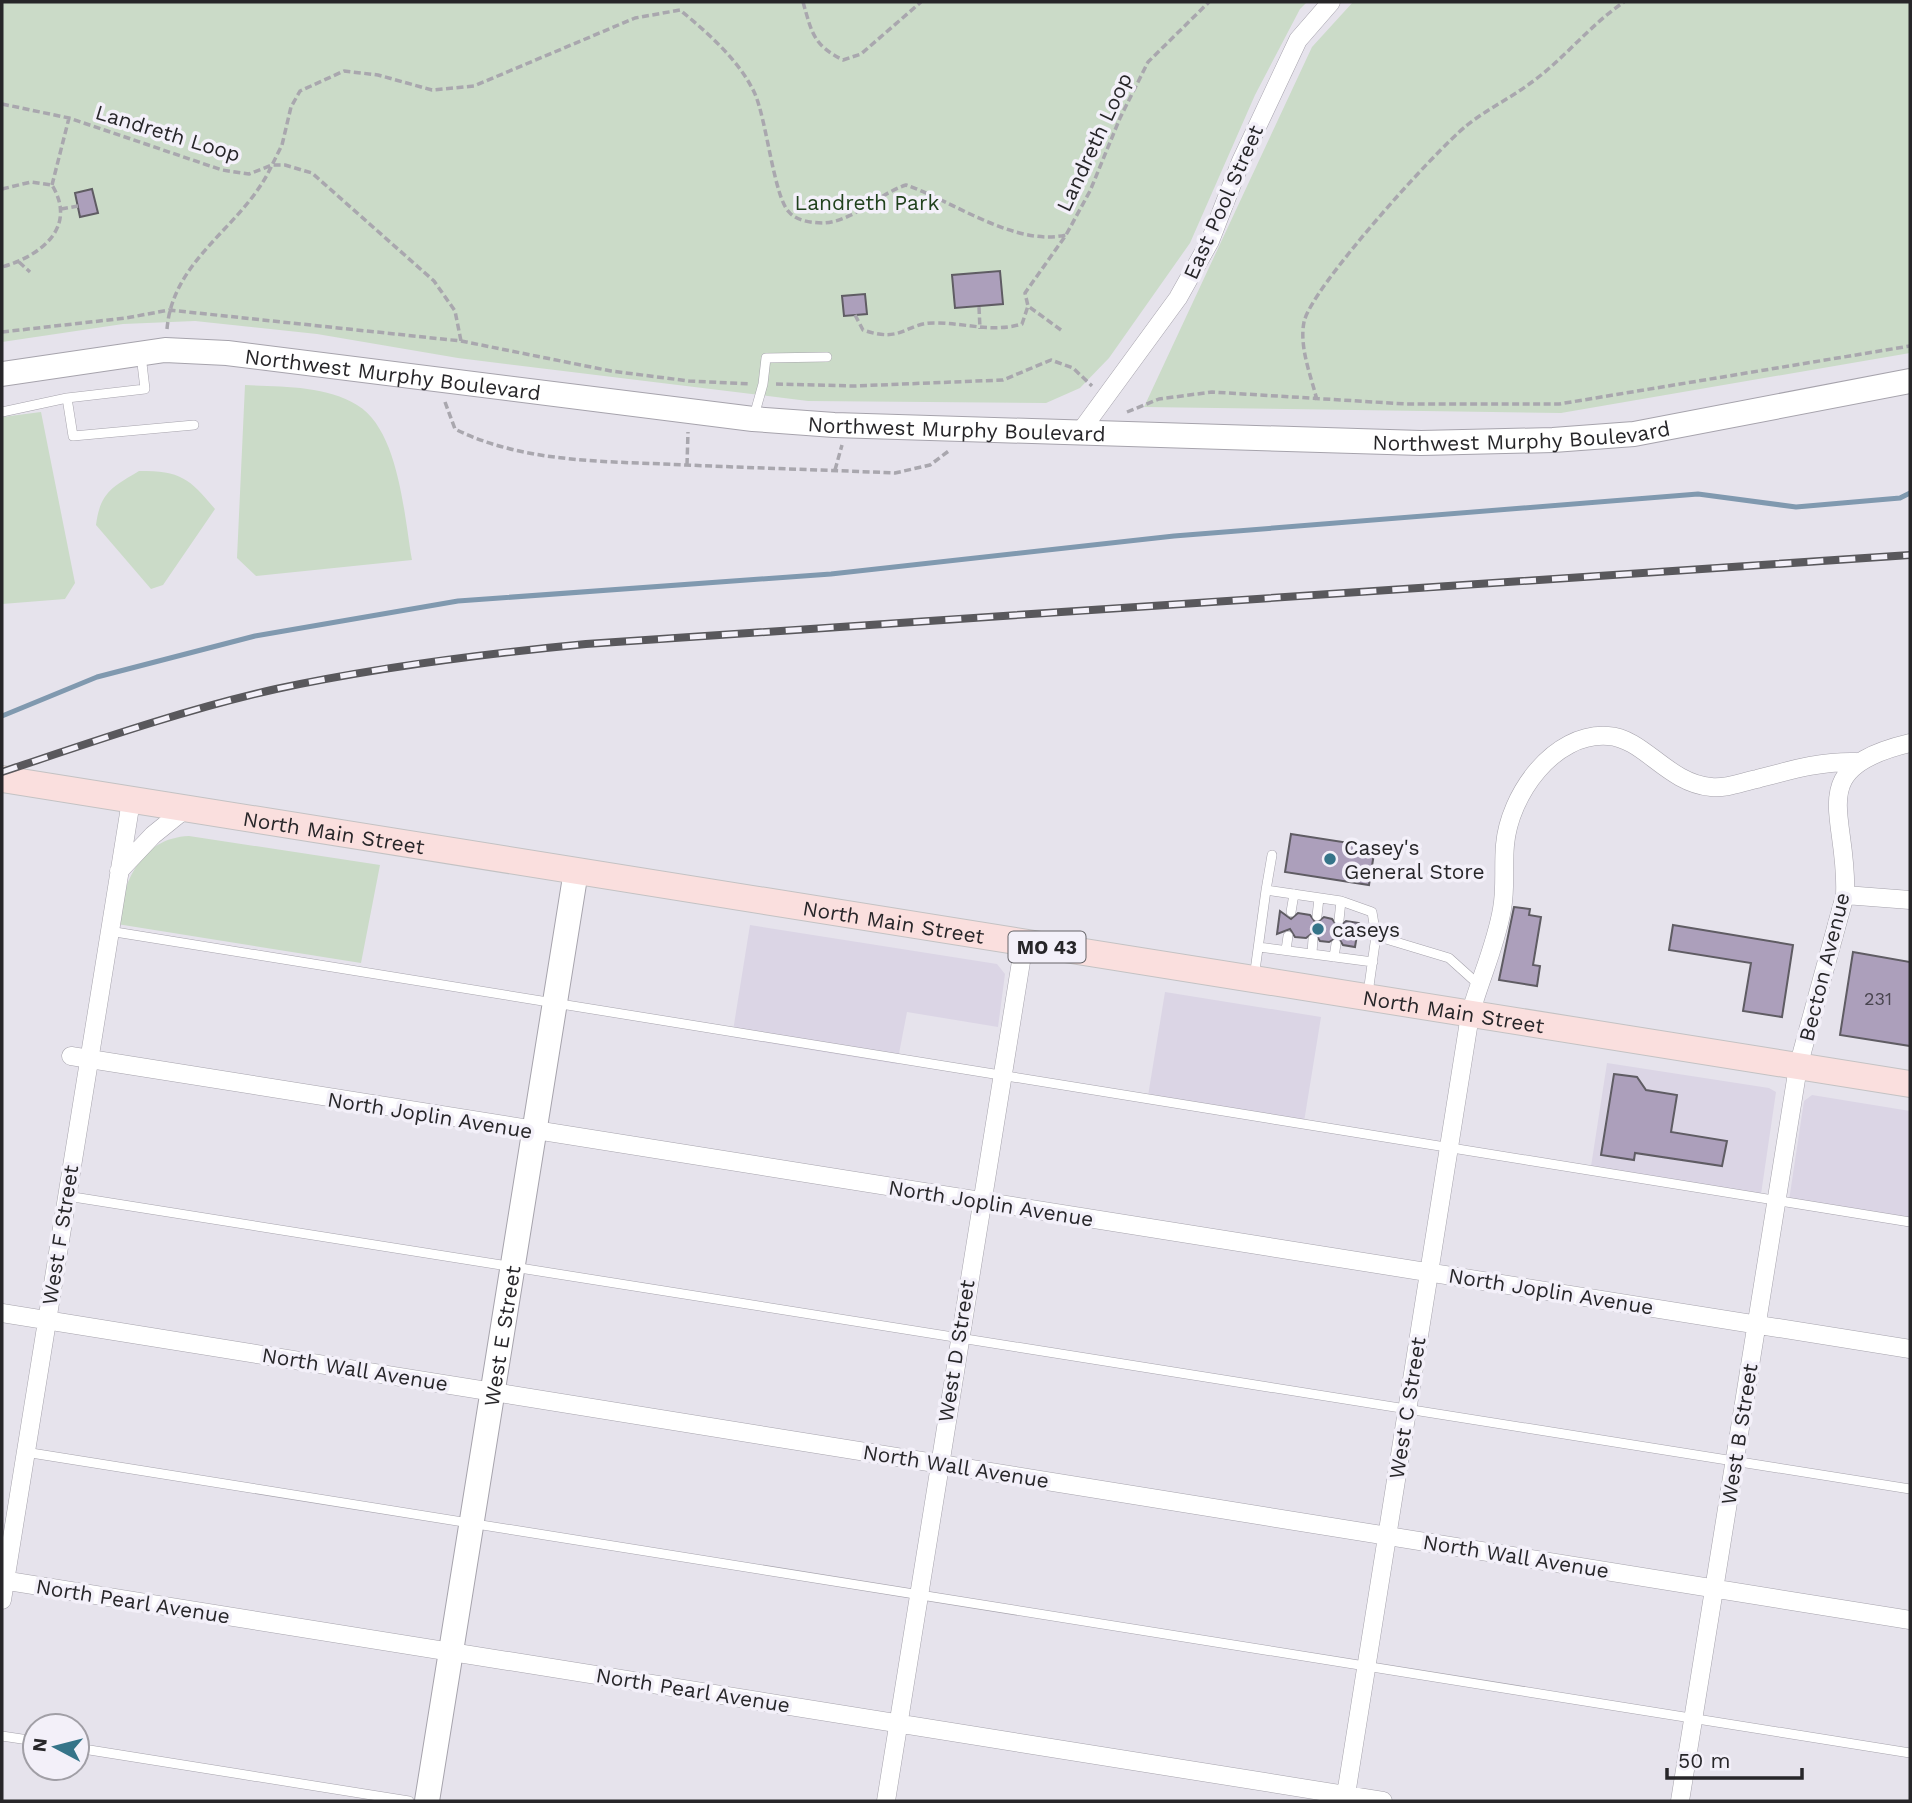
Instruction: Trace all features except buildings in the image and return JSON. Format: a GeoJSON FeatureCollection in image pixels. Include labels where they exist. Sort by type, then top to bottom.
{"type":"FeatureCollection","features":[{"type":"Feature","properties":{"kind":"main road","name":"North Main Street"},"geometry":{"type":"LineString","coordinates":[[2,779],[1910,1084]]}},
{"type":"Feature","properties":{"kind":"street","name":"East Pool Street"},"geometry":{"type":"LineString","coordinates":[[1080,432],[1102,397],[1178,298],[1210,241],[1241,161],[1298,40],[1331,2]]}},
{"type":"Feature","properties":{"kind":"street","name":"Northwest Murphy Boulevard"},"geometry":{"type":"LineString","coordinates":[[2,374],[165,350],[240,354],[753,419],[834,425],[1421,443],[1553,440],[1634,433],[1910,381]]}},
{"type":"Feature","properties":{"kind":"street","name":"West C Street"},"geometry":{"type":"LineString","coordinates":[[1345,1798],[1470,1015],[1498,930],[1503,905],[1504,846],[1520,795],[1545,762],[1583,738],[1610,736],[1621,739],[1636,746],[1668,772],[1707,787],[1730,786],[1823,762],[1856,762]]}},
{"type":"Feature","properties":{"kind":"street"},"geometry":{"type":"LineString","coordinates":[[1856,762],[1910,743]]}},
{"type":"Feature","properties":{"kind":"street","name":"Becton Avenue"},"geometry":{"type":"LineString","coordinates":[[1798,1067],[1845,895],[1846,866],[1839,827],[1839,796],[1843,775],[1856,762]]}},
{"type":"Feature","properties":{"kind":"street","name":"West F Street"},"geometry":{"type":"LineString","coordinates":[[2,1600],[3,1580],[67,1196],[80,1058],[109,931],[131,801]]}},
{"type":"Feature","properties":{"kind":"street"},"geometry":{"type":"LineString","coordinates":[[119,871],[153,835],[184,810]]}},
{"type":"Feature","properties":{"kind":"street","name":"West E Street"},"geometry":{"type":"LineString","coordinates":[[427,1801],[576,871]]}},
{"type":"Feature","properties":{"kind":"street"},"geometry":{"type":"LineString","coordinates":[[1845,895],[1910,900]]}},
{"type":"Feature","properties":{"kind":"street","name":"West D Street"},"geometry":{"type":"LineString","coordinates":[[886,1801],[938,1463],[1024,943]]}},
{"type":"Feature","properties":{"kind":"street","name":"North Joplin Avenue"},"geometry":{"type":"LineString","coordinates":[[80,1058],[1910,1349]]}},
{"type":"Feature","properties":{"kind":"street","name":"West B Street"},"geometry":{"type":"LineString","coordinates":[[1681,1801],[1798,1067]]}},
{"type":"Feature","properties":{"kind":"street","name":"North Wall Avenue"},"geometry":{"type":"LineString","coordinates":[[2,1313],[1910,1620]]}},
{"type":"Feature","properties":{"kind":"street","name":"North Pearl Avenue"},"geometry":{"type":"LineString","coordinates":[[3,1580],[899,1722],[1345,1798],[1383,1801]]}},
{"type":"Feature","properties":{"kind":"lane"},"geometry":{"type":"LineString","coordinates":[[2,412],[67,398],[145,389],[141,353]]}},
{"type":"Feature","properties":{"kind":"lane"},"geometry":{"type":"LineString","coordinates":[[753,419],[763,384],[766,358],[827,357]]}},
{"type":"Feature","properties":{"kind":"lane"},"geometry":{"type":"LineString","coordinates":[[67,398],[73,436],[194,425]]}},
{"type":"Feature","properties":{"kind":"lane"},"geometry":{"type":"LineString","coordinates":[[1254,980],[1272,855]]}},
{"type":"Feature","properties":{"kind":"lane"},"geometry":{"type":"LineString","coordinates":[[1266,890],[1341,901],[1371,912],[1376,936],[1367,998]]}},
{"type":"Feature","properties":{"kind":"lane"},"geometry":{"type":"LineString","coordinates":[[1292,912],[1294,894]]}},
{"type":"Feature","properties":{"kind":"lane"},"geometry":{"type":"LineString","coordinates":[[1317,916],[1320,898]]}},
{"type":"Feature","properties":{"kind":"lane"},"geometry":{"type":"LineString","coordinates":[[1339,920],[1341,901]]}},
{"type":"Feature","properties":{"kind":"lane"},"geometry":{"type":"LineString","coordinates":[[109,931],[1910,1222]]}},
{"type":"Feature","properties":{"kind":"lane"},"geometry":{"type":"LineString","coordinates":[[1286,950],[1288,936]]}},
{"type":"Feature","properties":{"kind":"lane"},"geometry":{"type":"LineString","coordinates":[[1376,936],[1450,958],[1479,985]]}},
{"type":"Feature","properties":{"kind":"lane"},"geometry":{"type":"LineString","coordinates":[[1312,953],[1314,939]]}},
{"type":"Feature","properties":{"kind":"lane"},"geometry":{"type":"LineString","coordinates":[[1334,957],[1336,944]]}},
{"type":"Feature","properties":{"kind":"lane"},"geometry":{"type":"LineString","coordinates":[[1259,947],[1373,962]]}},
{"type":"Feature","properties":{"kind":"lane"},"geometry":{"type":"LineString","coordinates":[[67,1196],[1910,1489]]}},
{"type":"Feature","properties":{"kind":"lane"},"geometry":{"type":"LineString","coordinates":[[25,1452],[1910,1753]]}},
{"type":"Feature","properties":{"kind":"lane"},"geometry":{"type":"LineString","coordinates":[[2,1736],[21,1739]]}},
{"type":"Feature","properties":{"kind":"lane"},"geometry":{"type":"LineString","coordinates":[[91,1750],[409,1801]]}},
{"type":"Feature","properties":{"kind":"path"},"geometry":{"type":"LineString","coordinates":[[803,2],[811,30],[822,50],[843,60],[861,54],[921,2]]}},
{"type":"Feature","properties":{"kind":"path","name":"Landreth Loop"},"geometry":{"type":"LineString","coordinates":[[1028,306],[1025,293],[1066,235],[1090,191],[1119,118],[1148,62],[1209,2]]}},
{"type":"Feature","properties":{"kind":"path"},"geometry":{"type":"LineString","coordinates":[[1317,401],[1303,343],[1304,320],[1321,292],[1438,151],[1491,106],[1532,82],[1600,18],[1624,2]]}},
{"type":"Feature","properties":{"kind":"path","name":"Landreth Loop"},"geometry":{"type":"LineString","coordinates":[[2,104],[69,118],[222,170],[249,174],[272,165],[282,145],[290,107],[300,91],[344,71],[377,75],[432,90],[474,86],[635,18],[680,10],[731,58],[754,92],[768,130],[782,203],[790,215],[809,222],[826,223],[855,213],[888,191],[906,185],[1012,230],[1048,239],[1066,235]]}},
{"type":"Feature","properties":{"kind":"path"},"geometry":{"type":"LineString","coordinates":[[2,267],[19,262],[56,236],[61,208],[52,186],[69,118]]}},
{"type":"Feature","properties":{"kind":"path"},"geometry":{"type":"LineString","coordinates":[[169,310],[182,278],[202,251],[244,210],[272,165],[285,165],[312,173],[434,281],[455,311],[461,341]]}},
{"type":"Feature","properties":{"kind":"path"},"geometry":{"type":"LineString","coordinates":[[2,189],[31,182],[52,186]]}},
{"type":"Feature","properties":{"kind":"path"},"geometry":{"type":"LineString","coordinates":[[61,208],[78,206]]}},
{"type":"Feature","properties":{"kind":"path"},"geometry":{"type":"LineString","coordinates":[[19,262],[30,272]]}},
{"type":"Feature","properties":{"kind":"path"},"geometry":{"type":"LineString","coordinates":[[855,315],[863,330],[882,337],[902,334],[934,322],[1003,330],[1022,324],[1028,306],[1061,330]]}},
{"type":"Feature","properties":{"kind":"path"},"geometry":{"type":"LineString","coordinates":[[979,307],[980,329]]}},
{"type":"Feature","properties":{"kind":"path"},"geometry":{"type":"LineString","coordinates":[[2,332],[126,318],[169,310],[461,341],[611,371],[689,382],[763,384],[854,386],[1003,380],[1051,360],[1073,368],[1121,414],[1159,398],[1202,393],[1317,401],[1559,404],[1910,346]]}},
{"type":"Feature","properties":{"kind":"path"},"geometry":{"type":"LineString","coordinates":[[443,379],[445,401],[455,429],[482,443],[562,458],[636,466],[687,465],[718,469],[895,473],[930,465],[950,450],[959,429]]}},
{"type":"Feature","properties":{"kind":"path"},"geometry":{"type":"LineString","coordinates":[[687,465],[688,410]]}},
{"type":"Feature","properties":{"kind":"shaded area"},"geometry":{"type":"Polygon","coordinates":[[[750,925],[997,964],[1005,974],[998,1027],[907,1012],[897,1064],[732,1037],[750,925]]]}},
{"type":"Feature","properties":{"kind":"shaded area"},"geometry":{"type":"Polygon","coordinates":[[[1165,992],[1321,1017],[1303,1128],[1147,1102],[1165,992]]]}},
{"type":"Feature","properties":{"kind":"shaded area"},"geometry":{"type":"Polygon","coordinates":[[[1607,1063],[1769,1088],[1776,1092],[1760,1201],[1590,1173],[1607,1063]]]}},
{"type":"Feature","properties":{"kind":"shaded area"},"geometry":{"type":"Polygon","coordinates":[[[1812,1095],[1910,1111],[1910,1227],[1788,1207],[1804,1101],[1812,1095]]]}},
{"type":"Feature","properties":{"kind":"green space","name":"Landreth Park"},"geometry":{"type":"Polygon","coordinates":[[[2,2],[1307,2],[1300,9],[1255,95],[1190,243],[1109,358],[1080,388],[1046,403],[808,401],[458,358],[317,334],[195,321],[123,324],[2,342],[2,2]]]}},
{"type":"Feature","properties":{"kind":"green space"},"geometry":{"type":"Polygon","coordinates":[[[1353,2],[1910,2],[1910,353],[1561,413],[1144,407],[1312,47],[1353,2]]]}},
{"type":"Feature","properties":{"kind":"green space"},"geometry":{"type":"Polygon","coordinates":[[[245,385],[317,390],[344,398],[371,417],[391,453],[402,498],[412,560],[256,576],[237,558],[245,385]]]}},
{"type":"Feature","properties":{"kind":"green space"},"geometry":{"type":"Polygon","coordinates":[[[41,412],[75,583],[65,599],[2,604],[2,417],[41,412]]]}},
{"type":"Feature","properties":{"kind":"green space"},"geometry":{"type":"Polygon","coordinates":[[[139,471],[165,473],[183,478],[215,509],[163,585],[151,589],[96,525],[104,498],[121,482],[139,471]]]}},
{"type":"Feature","properties":{"kind":"green space"},"geometry":{"type":"Polygon","coordinates":[[[189,836],[380,865],[361,963],[117,924],[124,893],[137,865],[158,845],[189,836]]]}},
{"type":"Feature","properties":{"kind":"waterway"},"geometry":{"type":"LineString","coordinates":[[2,716],[97,677],[255,636],[458,601],[831,574],[1174,536],[1698,494],[1796,507],[1900,498],[1910,493]]}},
{"type":"Feature","properties":{"kind":"railway"},"geometry":{"type":"LineString","coordinates":[[2,772],[241,697],[391,668],[508,652],[586,644],[1910,555]]}},
{"type":"Feature","properties":{"kind":"place","name":"Casey's General Store"},"geometry":{"type":"Point","coordinates":[1330,859]}},
{"type":"Feature","properties":{"kind":"place","name":"caseys"},"geometry":{"type":"Point","coordinates":[1318,929]}}]}
